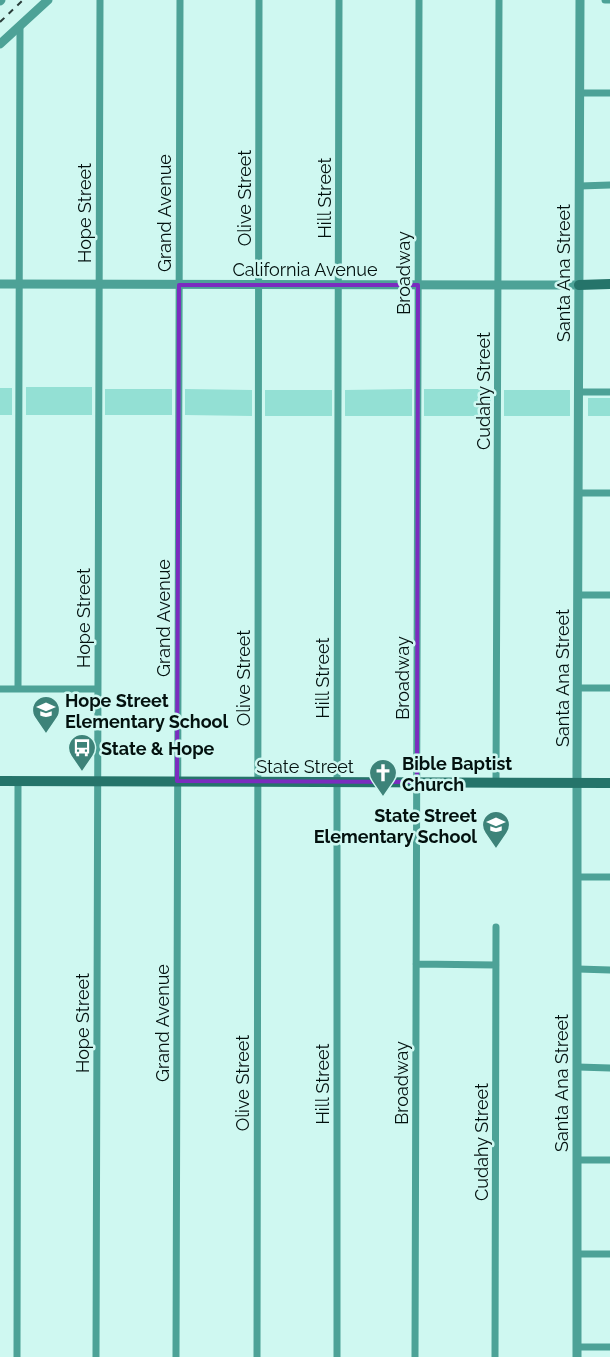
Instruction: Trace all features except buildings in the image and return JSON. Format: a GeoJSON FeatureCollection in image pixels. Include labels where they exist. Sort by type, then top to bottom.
{"type":"FeatureCollection","features":[{"type":"Feature","properties":{"kind":"main road","name":"California Avenue"},"geometry":{"type":"LineString","coordinates":[[579,285],[610,284]]}},
{"type":"Feature","properties":{"kind":"main road","name":"State Street"},"geometry":{"type":"LineString","coordinates":[[0,781],[610,783]]}},
{"type":"Feature","properties":{"kind":"street"},"geometry":{"type":"LineString","coordinates":[[0,44],[48,0]]}},
{"type":"Feature","properties":{"kind":"street","name":"Hope Street"},"geometry":{"type":"LineString","coordinates":[[96,1357],[100,0]]}},
{"type":"Feature","properties":{"kind":"street","name":"Grand Avenue"},"geometry":{"type":"LineString","coordinates":[[176,1357],[180,0]]}},
{"type":"Feature","properties":{"kind":"street","name":"Olive Street"},"geometry":{"type":"LineString","coordinates":[[257,1357],[259,0]]}},
{"type":"Feature","properties":{"kind":"street","name":"Hill Street"},"geometry":{"type":"LineString","coordinates":[[337,1357],[339,0]]}},
{"type":"Feature","properties":{"kind":"street","name":"Broadway"},"geometry":{"type":"LineString","coordinates":[[415,1357],[419,0]]}},
{"type":"Feature","properties":{"kind":"street","name":"Cudahy Street"},"geometry":{"type":"LineString","coordinates":[[496,782],[499,0]]}},
{"type":"Feature","properties":{"kind":"street","name":"Santa Ana Street"},"geometry":{"type":"LineString","coordinates":[[577,1357],[580,0]]}},
{"type":"Feature","properties":{"kind":"street"},"geometry":{"type":"LineString","coordinates":[[605,0],[610,0]]}},
{"type":"Feature","properties":{"kind":"street"},"geometry":{"type":"LineString","coordinates":[[18,689],[20,26]]}},
{"type":"Feature","properties":{"kind":"street"},"geometry":{"type":"LineString","coordinates":[[580,93],[610,93]]}},
{"type":"Feature","properties":{"kind":"street"},"geometry":{"type":"LineString","coordinates":[[580,186],[610,185]]}},
{"type":"Feature","properties":{"kind":"street","name":"California Avenue"},"geometry":{"type":"LineString","coordinates":[[0,284],[579,285]]}},
{"type":"Feature","properties":{"kind":"street"},"geometry":{"type":"LineString","coordinates":[[579,392],[610,392]]}},
{"type":"Feature","properties":{"kind":"street"},"geometry":{"type":"LineString","coordinates":[[578,493],[610,493]]}},
{"type":"Feature","properties":{"kind":"street"},"geometry":{"type":"LineString","coordinates":[[578,595],[610,595]]}},
{"type":"Feature","properties":{"kind":"street"},"geometry":{"type":"LineString","coordinates":[[578,688],[610,688]]}},
{"type":"Feature","properties":{"kind":"street"},"geometry":{"type":"LineString","coordinates":[[0,689],[98,689]]}},
{"type":"Feature","properties":{"kind":"street"},"geometry":{"type":"LineString","coordinates":[[17,1357],[18,781]]}},
{"type":"Feature","properties":{"kind":"street"},"geometry":{"type":"LineString","coordinates":[[578,877],[610,877]]}},
{"type":"Feature","properties":{"kind":"street","name":"Cudahy Street"},"geometry":{"type":"LineString","coordinates":[[496,927],[496,1357]]}},
{"type":"Feature","properties":{"kind":"street"},"geometry":{"type":"LineString","coordinates":[[416,964],[496,964]]}},
{"type":"Feature","properties":{"kind":"street"},"geometry":{"type":"LineString","coordinates":[[578,970],[610,970]]}},
{"type":"Feature","properties":{"kind":"street"},"geometry":{"type":"LineString","coordinates":[[578,1068],[610,1068]]}},
{"type":"Feature","properties":{"kind":"street"},"geometry":{"type":"LineString","coordinates":[[577,1160],[610,1160]]}},
{"type":"Feature","properties":{"kind":"street"},"geometry":{"type":"LineString","coordinates":[[577,1254],[610,1254]]}},
{"type":"Feature","properties":{"kind":"street"},"geometry":{"type":"LineString","coordinates":[[577,1347],[610,1347]]}},
{"type":"Feature","properties":{"kind":"highlighted area"},"geometry":{"type":"Polygon","coordinates":[[[179,285],[418,285],[417,782],[177,781],[179,285]]]}},
{"type":"Feature","properties":{"kind":"green space"},"geometry":{"type":"Polygon","coordinates":[[[26,387],[92,387],[92,415],[26,415],[26,387]]]}},
{"type":"Feature","properties":{"kind":"green space"},"geometry":{"type":"Polygon","coordinates":[[[0,388],[12,388],[12,415],[0,415],[0,388]]]}},
{"type":"Feature","properties":{"kind":"green space"},"geometry":{"type":"Polygon","coordinates":[[[105,389],[172,389],[172,415],[105,415],[105,389]]]}},
{"type":"Feature","properties":{"kind":"green space"},"geometry":{"type":"Polygon","coordinates":[[[185,389],[252,390],[252,416],[185,415],[185,389]]]}},
{"type":"Feature","properties":{"kind":"green space"},"geometry":{"type":"Polygon","coordinates":[[[412,389],[412,416],[345,416],[345,390],[412,389]]]}},
{"type":"Feature","properties":{"kind":"green space"},"geometry":{"type":"Polygon","coordinates":[[[424,389],[491,389],[491,416],[424,416],[424,389]]]}},
{"type":"Feature","properties":{"kind":"green space"},"geometry":{"type":"Polygon","coordinates":[[[265,390],[332,390],[332,416],[265,416],[265,390]]]}},
{"type":"Feature","properties":{"kind":"green space"},"geometry":{"type":"Polygon","coordinates":[[[504,390],[570,390],[570,416],[504,416],[504,390]]]}},
{"type":"Feature","properties":{"kind":"green space"},"geometry":{"type":"Polygon","coordinates":[[[588,398],[610,398],[610,416],[588,416],[588,398]]]}},
{"type":"Feature","properties":{"kind":"railway"},"geometry":{"type":"LineString","coordinates":[[0,22],[23,0]]}},
{"type":"Feature","properties":{"kind":"place","name":"Hope Street Elementary School"},"geometry":{"type":"Point","coordinates":[46,734]}},
{"type":"Feature","properties":{"kind":"place","name":"State & Hope"},"geometry":{"type":"Point","coordinates":[82,772]}},
{"type":"Feature","properties":{"kind":"place","name":"Bible Baptist Church"},"geometry":{"type":"Point","coordinates":[383,797]}},
{"type":"Feature","properties":{"kind":"place","name":"State Street Elementary School"},"geometry":{"type":"Point","coordinates":[496,849]}}]}
